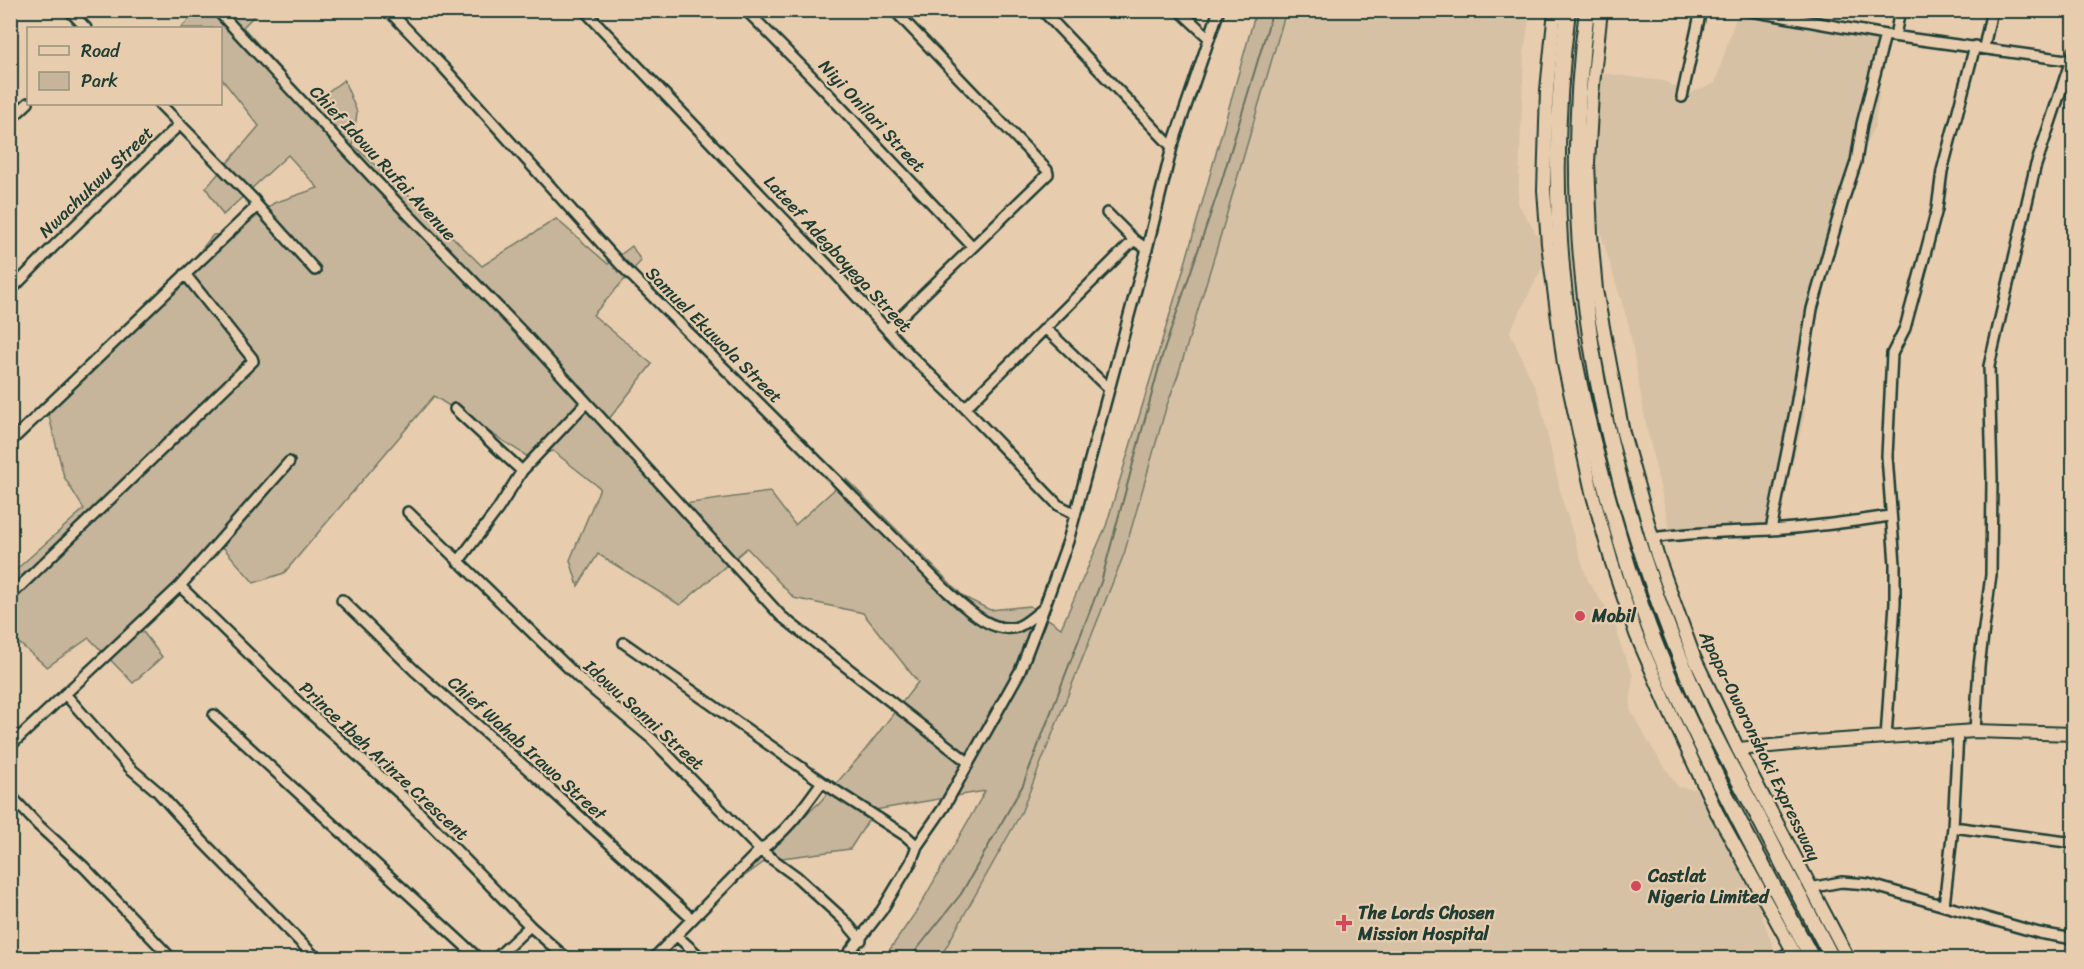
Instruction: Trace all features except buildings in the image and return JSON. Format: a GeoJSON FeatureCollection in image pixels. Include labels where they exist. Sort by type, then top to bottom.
{"type":"FeatureCollection","features":[{"type":"Feature","properties":{"kind":"highway"},"geometry":{"type":"LineString","coordinates":[[1568,10],[1562,63],[1557,173],[1569,363],[1624,557],[1664,665],[1730,806],[1812,958]]}},
{"type":"Feature","properties":{"kind":"highway","name":"Apapa-Oworonshoki Expressway"},"geometry":{"type":"LineString","coordinates":[[1587,10],[1577,103],[1576,196],[1582,294],[1592,356],[1616,469],[1643,559],[1681,661],[1717,742],[1832,958]]}},
{"type":"Feature","properties":{"kind":"highway"},"geometry":{"type":"LineString","coordinates":[[1643,559],[1657,555]]}},
{"type":"Feature","properties":{"kind":"highway"},"geometry":{"type":"LineString","coordinates":[[1717,813],[1730,806]]}},
{"type":"Feature","properties":{"kind":"main road"},"geometry":{"type":"LineString","coordinates":[[1555,10],[1547,90],[1544,190],[1551,279],[1592,492],[1612,563],[1636,634],[1669,710],[1717,813],[1795,955]]}},
{"type":"Feature","properties":{"kind":"main road","name":"Apapa-Oworonshoki Expressway"},"geometry":{"type":"LineString","coordinates":[[1601,10],[1592,94],[1588,164],[1596,290],[1623,433],[1657,555],[1694,657],[1737,749],[1848,958]]}},
{"type":"Feature","properties":{"kind":"main road"},"geometry":{"type":"LineString","coordinates":[[1737,749],[1975,731],[2073,734]]}},
{"type":"Feature","properties":{"kind":"street"},"geometry":{"type":"LineString","coordinates":[[69,10],[85,27]]}},
{"type":"Feature","properties":{"kind":"street","name":"Chief Idowu Rufai Avenue"},"geometry":{"type":"LineString","coordinates":[[217,10],[375,180],[527,337],[781,616],[968,762]]}},
{"type":"Feature","properties":{"kind":"street","name":"Samuel Ekuwola Street"},"geometry":{"type":"LineString","coordinates":[[388,10],[444,68],[620,264],[948,592],[974,614],[996,625],[1006,627],[1017,627],[1044,608]]}},
{"type":"Feature","properties":{"kind":"street","name":"Lateef Adegboyega Street"},"geometry":{"type":"LineString","coordinates":[[584,10],[826,262],[887,330],[1058,504],[1074,513]]}},
{"type":"Feature","properties":{"kind":"street","name":"Niyi Onilari Street"},"geometry":{"type":"LineString","coordinates":[[746,10],[972,246]]}},
{"type":"Feature","properties":{"kind":"street"},"geometry":{"type":"LineString","coordinates":[[887,330],[1048,174],[1047,170],[894,10]]}},
{"type":"Feature","properties":{"kind":"street"},"geometry":{"type":"LineString","coordinates":[[1042,10],[1173,147]]}},
{"type":"Feature","properties":{"kind":"street"},"geometry":{"type":"LineString","coordinates":[[1179,10],[1190,23],[1209,38]]}},
{"type":"Feature","properties":{"kind":"street"},"geometry":{"type":"LineString","coordinates":[[845,958],[861,940],[897,886],[1020,671],[1068,541],[1173,147],[1219,10]]}},
{"type":"Feature","properties":{"kind":"street"},"geometry":{"type":"LineString","coordinates":[[1682,98],[1701,10]]}},
{"type":"Feature","properties":{"kind":"street"},"geometry":{"type":"LineString","coordinates":[[1745,10],[1890,35],[2072,58],[2035,168],[1989,366],[1992,478],[1991,575],[1979,666],[1975,731]]}},
{"type":"Feature","properties":{"kind":"street"},"geometry":{"type":"LineString","coordinates":[[1802,21],[1804,10]]}},
{"type":"Feature","properties":{"kind":"street"},"geometry":{"type":"LineString","coordinates":[[1771,530],[1795,411],[1812,309],[1856,162],[1862,124],[1900,10]]}},
{"type":"Feature","properties":{"kind":"street"},"geometry":{"type":"LineString","coordinates":[[1886,738],[1895,603],[1887,456],[1892,354],[1905,328],[1937,209],[1942,171],[1992,10]]}},
{"type":"Feature","properties":{"kind":"street"},"geometry":{"type":"LineString","coordinates":[[10,120],[27,104]]}},
{"type":"Feature","properties":{"kind":"street"},"geometry":{"type":"LineString","coordinates":[[161,105],[256,203],[315,270]]}},
{"type":"Feature","properties":{"kind":"street","name":"Nwachukwu Street"},"geometry":{"type":"LineString","coordinates":[[10,291],[180,124]]}},
{"type":"Feature","properties":{"kind":"street"},"geometry":{"type":"LineString","coordinates":[[10,442],[255,208],[256,203]]}},
{"type":"Feature","properties":{"kind":"street"},"geometry":{"type":"LineString","coordinates":[[1107,213],[1134,240],[1147,249]]}},
{"type":"Feature","properties":{"kind":"street"},"geometry":{"type":"LineString","coordinates":[[965,408],[1134,240]]}},
{"type":"Feature","properties":{"kind":"street"},"geometry":{"type":"LineString","coordinates":[[10,596],[253,361],[185,274]]}},
{"type":"Feature","properties":{"kind":"street"},"geometry":{"type":"LineString","coordinates":[[1045,328],[1109,389]]}},
{"type":"Feature","properties":{"kind":"street"},"geometry":{"type":"LineString","coordinates":[[458,562],[498,509],[522,471],[586,402]]}},
{"type":"Feature","properties":{"kind":"street"},"geometry":{"type":"LineString","coordinates":[[455,409],[522,471]]}},
{"type":"Feature","properties":{"kind":"street"},"geometry":{"type":"LineString","coordinates":[[10,746],[180,586],[289,462]]}},
{"type":"Feature","properties":{"kind":"street","name":"Idowu Sanni Street"},"geometry":{"type":"LineString","coordinates":[[408,512],[579,678],[652,739],[760,849],[812,890],[843,919],[861,940]]}},
{"type":"Feature","properties":{"kind":"street"},"geometry":{"type":"LineString","coordinates":[[1652,538],[1680,534],[1771,530],[1890,516]]}},
{"type":"Feature","properties":{"kind":"street","name":"Prince Ibeh Arinze Crescent"},"geometry":{"type":"LineString","coordinates":[[180,586],[300,704],[407,800],[530,926],[566,958]]}},
{"type":"Feature","properties":{"kind":"street","name":"Chief Wahab Irawo Street"},"geometry":{"type":"LineString","coordinates":[[342,600],[415,671],[547,786],[691,918]]}},
{"type":"Feature","properties":{"kind":"street"},"geometry":{"type":"LineString","coordinates":[[624,643],[822,782],[918,846]]}},
{"type":"Feature","properties":{"kind":"street"},"geometry":{"type":"LineString","coordinates":[[64,694],[130,768],[157,790],[203,842],[316,958]]}},
{"type":"Feature","properties":{"kind":"street"},"geometry":{"type":"LineString","coordinates":[[214,715],[478,958]]}},
{"type":"Feature","properties":{"kind":"street"},"geometry":{"type":"LineString","coordinates":[[1944,906],[1953,827],[1958,733]]}},
{"type":"Feature","properties":{"kind":"street"},"geometry":{"type":"LineString","coordinates":[[654,958],[760,849],[772,842],[793,821],[822,782]]}},
{"type":"Feature","properties":{"kind":"street"},"geometry":{"type":"LineString","coordinates":[[10,795],[84,867],[171,958]]}},
{"type":"Feature","properties":{"kind":"street"},"geometry":{"type":"LineString","coordinates":[[1953,827],[2073,843]]}},
{"type":"Feature","properties":{"kind":"street"},"geometry":{"type":"LineString","coordinates":[[1810,888],[1841,882],[1857,882],[1908,894],[2039,933],[2073,939]]}},
{"type":"Feature","properties":{"kind":"street"},"geometry":{"type":"LineString","coordinates":[[496,958],[530,926]]}},
{"type":"Feature","properties":{"kind":"street"},"geometry":{"type":"LineString","coordinates":[[677,936],[701,958]]}},
{"type":"Feature","properties":{"kind":"street"},"geometry":{"type":"LineString","coordinates":[[1776,958],[1795,955]]}},
{"type":"Feature","properties":{"kind":"shaded area"},"geometry":{"type":"Polygon","coordinates":[[[1286,11],[1530,11],[1524,53],[1518,204],[1549,254],[1510,332],[1539,397],[1562,499],[1588,581],[1614,619],[1621,647],[1633,675],[1630,709],[1678,787],[1708,791],[1753,890],[1777,958],[940,958],[1021,813],[1124,554],[1286,11]]]}},
{"type":"Feature","properties":{"kind":"shaded area"},"geometry":{"type":"Polygon","coordinates":[[[1738,11],[1767,11],[1887,32],[1875,126],[1870,134],[1812,332],[1804,418],[1777,525],[1672,539],[1646,425],[1629,326],[1593,208],[1592,130],[1600,73],[1664,81],[1689,94],[1715,83],[1738,11]]]}},
{"type":"Feature","properties":{"kind":"green space"},"geometry":{"type":"Polygon","coordinates":[[[199,11],[259,11],[243,27],[311,104],[344,80],[357,112],[353,145],[421,206],[482,266],[556,219],[608,264],[632,246],[641,261],[593,315],[652,364],[609,419],[684,504],[770,492],[795,525],[846,479],[964,597],[990,610],[1030,606],[1061,628],[1106,526],[1183,271],[1256,11],[1286,11],[1124,554],[1021,813],[940,958],[884,958],[918,909],[985,791],[875,810],[850,849],[767,860],[702,907],[819,803],[862,754],[918,682],[863,613],[794,598],[747,548],[680,605],[598,554],[578,586],[570,560],[600,488],[553,451],[528,457],[434,396],[284,573],[254,583],[222,546],[135,621],[162,657],[133,683],[89,638],[47,667],[20,644],[11,649],[10,575],[84,509],[64,477],[48,412],[78,381],[130,335],[213,235],[236,233],[274,203],[318,188],[288,155],[223,215],[206,188],[259,126],[222,79],[222,27],[181,27],[199,11]]]}},
{"type":"Feature","properties":{"kind":"waterway"},"geometry":{"type":"LineString","coordinates":[[910,958],[961,894],[1023,785],[1101,582],[1162,356],[1221,183],[1273,10]]}},
{"type":"Feature","properties":{"kind":"place","name":"Mobil"},"geometry":{"type":"Point","coordinates":[1580,616]}},
{"type":"Feature","properties":{"kind":"place","name":"Castlat Nigeria Limited"},"geometry":{"type":"Point","coordinates":[1636,886]}},
{"type":"Feature","properties":{"kind":"place","name":"The Lords Chosen Mission Hospital"},"geometry":{"type":"Point","coordinates":[1344,923]}}]}
